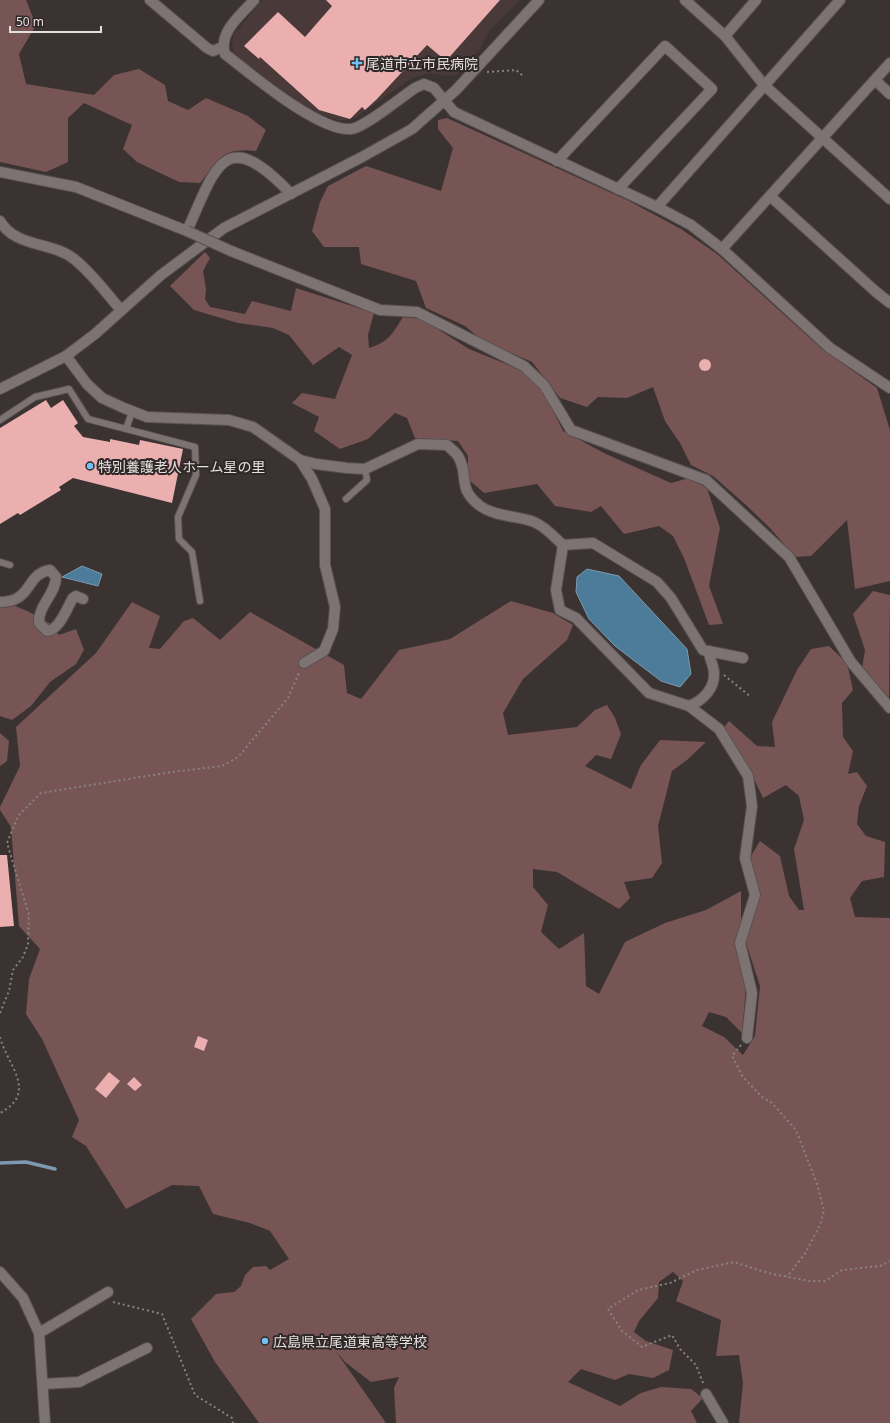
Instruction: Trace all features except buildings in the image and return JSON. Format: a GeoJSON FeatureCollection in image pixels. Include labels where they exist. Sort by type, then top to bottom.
{"type":"FeatureCollection","features":[{"type":"Feature","properties":{"kind":"street"},"geometry":{"type":"LineString","coordinates":[[150,0],[207,48],[213,51],[222,47]]}},
{"type":"Feature","properties":{"kind":"street"},"geometry":{"type":"LineString","coordinates":[[254,0],[226,32],[222,47],[225,54],[291,104],[312,117],[342,128],[352,129],[363,124],[415,88],[424,84],[434,88],[454,112],[657,207],[691,225],[722,249],[830,348],[890,388]]}},
{"type":"Feature","properties":{"kind":"street"},"geometry":{"type":"LineString","coordinates":[[0,389],[66,356],[162,274],[224,228],[362,157],[412,129],[445,101],[539,0]]}},
{"type":"Feature","properties":{"kind":"street"},"geometry":{"type":"LineString","coordinates":[[685,0],[724,36],[764,85],[890,199]]}},
{"type":"Feature","properties":{"kind":"street"},"geometry":{"type":"LineString","coordinates":[[724,36],[756,0]]}},
{"type":"Feature","properties":{"kind":"street"},"geometry":{"type":"LineString","coordinates":[[657,207],[840,0]]}},
{"type":"Feature","properties":{"kind":"street"},"geometry":{"type":"LineString","coordinates":[[557,161],[665,46],[712,89],[618,189]]}},
{"type":"Feature","properties":{"kind":"street"},"geometry":{"type":"LineString","coordinates":[[722,249],[890,63]]}},
{"type":"Feature","properties":{"kind":"street"},"geometry":{"type":"LineString","coordinates":[[875,80],[890,94]]}},
{"type":"Feature","properties":{"kind":"street"},"geometry":{"type":"LineString","coordinates":[[187,231],[213,174],[225,160],[236,157],[248,159],[264,168],[291,194]]}},
{"type":"Feature","properties":{"kind":"street"},"geometry":{"type":"LineString","coordinates":[[0,172],[76,187],[380,310],[417,312],[524,366],[544,385],[571,430],[706,480],[789,558],[851,662],[890,708]]}},
{"type":"Feature","properties":{"kind":"street"},"geometry":{"type":"LineString","coordinates":[[770,196],[890,303]]}},
{"type":"Feature","properties":{"kind":"street"},"geometry":{"type":"LineString","coordinates":[[0,221],[5,230],[20,240],[59,250],[73,258],[89,272],[121,310]]}},
{"type":"Feature","properties":{"kind":"street"},"geometry":{"type":"LineString","coordinates":[[66,356],[87,384],[102,398],[132,412],[147,417],[235,421],[253,427],[300,460],[316,464],[365,469],[418,444],[447,445],[459,457],[462,464],[463,482],[469,496],[480,506],[534,522],[546,529],[563,545],[593,543],[657,582],[671,598],[703,650],[743,658]]}},
{"type":"Feature","properties":{"kind":"street"},"geometry":{"type":"LineString","coordinates":[[300,460],[312,478],[325,509],[325,565],[335,607],[333,629],[324,651],[304,663]]}},
{"type":"Feature","properties":{"kind":"street"},"geometry":{"type":"LineString","coordinates":[[563,545],[556,590],[560,610],[576,618],[649,693],[689,706],[719,729],[748,776],[752,806],[745,858],[755,895],[740,943],[752,993],[747,1038]]}},
{"type":"Feature","properties":{"kind":"street"},"geometry":{"type":"LineString","coordinates":[[0,602],[8,602],[23,596],[37,575],[42,571],[50,570],[56,577],[56,584],[39,616],[39,623],[47,631],[57,626],[73,598],[76,596],[83,599]]}},
{"type":"Feature","properties":{"kind":"street"},"geometry":{"type":"LineString","coordinates":[[689,706],[700,702],[711,688],[714,673],[709,651]]}},
{"type":"Feature","properties":{"kind":"street"},"geometry":{"type":"LineString","coordinates":[[0,1272],[22,1298],[39,1333],[45,1423]]}},
{"type":"Feature","properties":{"kind":"street"},"geometry":{"type":"LineString","coordinates":[[39,1333],[108,1292]]}},
{"type":"Feature","properties":{"kind":"street"},"geometry":{"type":"LineString","coordinates":[[43,1384],[79,1382],[147,1348]]}},
{"type":"Feature","properties":{"kind":"street"},"geometry":{"type":"LineString","coordinates":[[706,1394],[723,1423]]}},
{"type":"Feature","properties":{"kind":"lane"},"geometry":{"type":"LineString","coordinates":[[0,420],[36,397],[69,389],[88,419],[196,447],[196,475],[178,517],[179,539],[192,552],[200,601]]}},
{"type":"Feature","properties":{"kind":"lane"},"geometry":{"type":"LineString","coordinates":[[126,429],[132,412]]}},
{"type":"Feature","properties":{"kind":"lane"},"geometry":{"type":"LineString","coordinates":[[346,499],[367,480],[365,469]]}},
{"type":"Feature","properties":{"kind":"lane"},"geometry":{"type":"LineString","coordinates":[[0,562],[10,565]]}},
{"type":"Feature","properties":{"kind":"path"},"geometry":{"type":"LineString","coordinates":[[482,73],[516,70],[523,76]]}},
{"type":"Feature","properties":{"kind":"path"},"geometry":{"type":"LineString","coordinates":[[0,1013],[9,992],[13,970],[22,957],[28,944],[29,915],[7,843],[18,816],[41,793],[222,766],[238,757],[288,698],[304,663]]}},
{"type":"Feature","properties":{"kind":"path"},"geometry":{"type":"LineString","coordinates":[[720,669],[724,675],[751,697]]}},
{"type":"Feature","properties":{"kind":"path"},"geometry":{"type":"LineString","coordinates":[[0,1037],[19,1080],[20,1093],[14,1103],[0,1113]]}},
{"type":"Feature","properties":{"kind":"path"},"geometry":{"type":"LineString","coordinates":[[747,1038],[732,1056],[743,1077],[762,1096],[772,1103],[796,1130],[809,1168],[817,1184],[824,1210],[820,1225],[806,1252],[788,1277]]}},
{"type":"Feature","properties":{"kind":"path"},"geometry":{"type":"LineString","coordinates":[[706,1394],[696,1366],[680,1349],[672,1335],[642,1347],[622,1331],[608,1309],[638,1290],[670,1283],[697,1270],[734,1262],[768,1273],[809,1281],[826,1281],[842,1270],[880,1266],[890,1262]]}},
{"type":"Feature","properties":{"kind":"path"},"geometry":{"type":"LineString","coordinates":[[108,1292],[113,1303],[162,1314],[195,1395],[232,1418],[233,1423]]}},
{"type":"Feature","properties":{"kind":"shaded area"},"geometry":{"type":"Polygon","coordinates":[[[0,0],[26,0],[36,25],[19,54],[26,84],[94,95],[114,75],[139,69],[165,85],[168,101],[188,110],[206,98],[248,116],[266,130],[256,151],[236,151],[222,156],[200,183],[179,182],[137,162],[123,149],[132,125],[84,103],[68,118],[68,162],[46,172],[0,162],[0,0]]]}},
{"type":"Feature","properties":{"kind":"shaded area","name":"尾道市立市民病院"},"geometry":{"type":"Polygon","coordinates":[[[262,0],[520,0],[488,32],[481,48],[456,75],[447,76],[429,73],[411,79],[355,118],[340,121],[315,112],[293,99],[234,54],[232,44],[234,34],[262,0]]]}},
{"type":"Feature","properties":{"kind":"shaded area"},"geometry":{"type":"Polygon","coordinates":[[[447,118],[629,201],[681,229],[717,254],[821,348],[877,388],[890,430],[890,581],[855,589],[847,520],[811,556],[795,557],[770,528],[746,505],[713,476],[691,465],[680,443],[665,421],[653,387],[627,398],[598,397],[587,407],[560,398],[532,362],[483,341],[465,326],[426,308],[416,281],[361,264],[359,247],[324,247],[312,231],[320,202],[328,186],[366,166],[441,191],[453,148],[438,129],[438,120],[447,118]]]}},
{"type":"Feature","properties":{"kind":"shaded area"},"geometry":{"type":"Polygon","coordinates":[[[205,252],[210,258],[203,271],[206,289],[205,299],[210,307],[245,314],[252,301],[291,311],[296,288],[374,313],[368,335],[369,348],[386,340],[393,333],[403,317],[422,319],[469,349],[526,372],[543,390],[563,431],[606,454],[671,483],[689,478],[707,488],[720,528],[709,586],[723,624],[709,625],[684,558],[673,536],[659,526],[624,534],[601,506],[591,512],[555,506],[537,484],[484,493],[468,479],[468,456],[458,441],[415,438],[407,418],[395,413],[368,439],[340,449],[314,431],[319,417],[292,403],[302,393],[335,399],[352,355],[339,347],[313,365],[289,335],[273,328],[238,323],[194,310],[170,286],[205,252]]]}},
{"type":"Feature","properties":{"kind":"shaded area"},"geometry":{"type":"Polygon","coordinates":[[[873,591],[890,595],[889,698],[862,668],[865,650],[853,614],[873,591]]]}},
{"type":"Feature","properties":{"kind":"shaded area"},"geometry":{"type":"Polygon","coordinates":[[[511,601],[553,613],[573,625],[567,640],[523,679],[503,713],[508,735],[577,727],[595,710],[607,705],[615,718],[621,734],[611,759],[596,755],[585,766],[631,789],[641,765],[660,740],[706,742],[687,760],[672,771],[658,826],[662,863],[652,878],[624,882],[630,898],[619,909],[557,872],[533,869],[533,887],[548,905],[541,932],[559,949],[584,933],[586,986],[599,994],[625,942],[665,923],[706,910],[741,891],[741,922],[735,945],[746,987],[742,1033],[726,1017],[709,1012],[702,1026],[724,1037],[743,1055],[755,1036],[760,986],[746,943],[759,895],[749,859],[760,841],[780,856],[789,896],[799,910],[804,910],[794,849],[804,820],[799,796],[786,785],[763,798],[753,777],[723,729],[729,721],[757,746],[775,747],[772,722],[797,670],[811,649],[829,646],[847,663],[853,690],[842,703],[843,737],[853,751],[848,774],[857,772],[867,786],[859,806],[857,824],[866,836],[885,842],[884,877],[862,881],[850,898],[855,917],[890,918],[890,1423],[739,1423],[743,1383],[739,1355],[716,1356],[721,1320],[676,1301],[683,1281],[673,1272],[659,1282],[658,1298],[639,1321],[634,1332],[646,1341],[673,1350],[669,1370],[653,1378],[629,1374],[615,1380],[581,1369],[568,1382],[620,1406],[641,1393],[661,1387],[691,1389],[703,1398],[691,1411],[697,1423],[396,1423],[394,1388],[399,1377],[371,1382],[345,1362],[335,1350],[386,1423],[259,1423],[215,1362],[191,1319],[216,1294],[234,1292],[241,1286],[245,1275],[253,1267],[266,1266],[270,1270],[289,1259],[270,1231],[250,1223],[213,1214],[199,1186],[172,1185],[126,1209],[86,1146],[72,1137],[79,1120],[42,1039],[26,1014],[29,979],[40,949],[19,926],[11,827],[0,810],[0,807],[20,766],[16,727],[96,653],[132,602],[160,616],[149,648],[160,649],[184,621],[193,618],[220,640],[250,612],[344,665],[347,693],[361,699],[399,650],[450,639],[511,601]]]}},
{"type":"Feature","properties":{"kind":"shaded area"},"geometry":{"type":"Polygon","coordinates":[[[0,602],[18,607],[39,617],[50,624],[59,635],[76,629],[84,650],[76,664],[50,682],[31,706],[12,720],[0,716],[0,602]]]}},
{"type":"Feature","properties":{"kind":"shaded area"},"geometry":{"type":"Polygon","coordinates":[[[0,733],[9,741],[7,761],[0,766],[0,733]]]}},
{"type":"Feature","properties":{"kind":"water"},"geometry":{"type":"Polygon","coordinates":[[[82,566],[102,574],[98,586],[62,577],[82,566]]]}},
{"type":"Feature","properties":{"kind":"water"},"geometry":{"type":"Polygon","coordinates":[[[587,569],[619,576],[687,649],[691,674],[680,687],[661,681],[615,646],[589,619],[576,592],[577,577],[587,569]]]}},
{"type":"Feature","properties":{"kind":"waterway"},"geometry":{"type":"LineString","coordinates":[[0,1163],[26,1162],[55,1169]]}},
{"type":"Feature","properties":{"kind":"place","name":"尾道市立市民病院"},"geometry":{"type":"Point","coordinates":[357,63]}},
{"type":"Feature","properties":{"kind":"place","name":"特別養護老人ホーム星の里"},"geometry":{"type":"Point","coordinates":[90,466]}},
{"type":"Feature","properties":{"kind":"place","name":"広島県立尾道東高等学校"},"geometry":{"type":"Point","coordinates":[265,1341]}}]}
